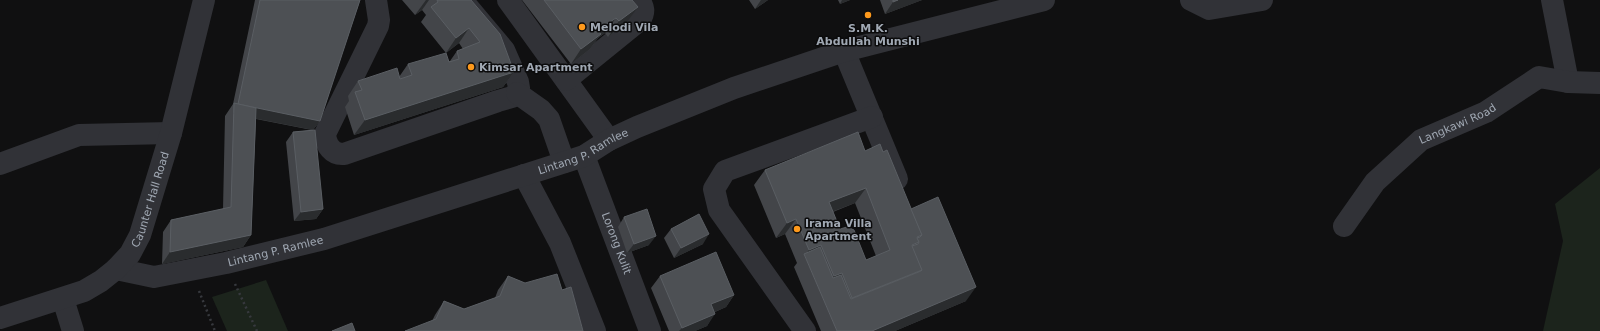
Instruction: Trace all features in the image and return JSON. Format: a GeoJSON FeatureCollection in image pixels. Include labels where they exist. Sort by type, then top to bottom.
{"type":"FeatureCollection","features":[{"type":"Feature","properties":{"kind":"street","name":"Caunter Hall Road"},"geometry":{"type":"LineString","coordinates":[[0,318],[84,291],[101,281],[116,269],[130,254],[140,235],[171,132],[204,0]]}},
{"type":"Feature","properties":{"kind":"street"},"geometry":{"type":"LineString","coordinates":[[376,0],[379,20],[378,26],[325,134],[332,151],[337,155],[344,154],[512,97],[517,93],[519,88],[518,82],[504,50],[462,0]]}},
{"type":"Feature","properties":{"kind":"street"},"geometry":{"type":"LineString","coordinates":[[508,0],[609,140]]}},
{"type":"Feature","properties":{"kind":"street"},"geometry":{"type":"LineString","coordinates":[[566,80],[640,20],[643,16],[644,10],[639,0]]}},
{"type":"Feature","properties":{"kind":"street","name":"Lintang P. Ramlee"},"geometry":{"type":"LineString","coordinates":[[116,269],[154,277],[226,263],[324,239],[574,159],[609,140],[734,88],[844,51],[1044,0]]}},
{"type":"Feature","properties":{"kind":"street"},"geometry":{"type":"LineString","coordinates":[[1191,0],[1209,9],[1262,0]]}},
{"type":"Feature","properties":{"kind":"street"},"geometry":{"type":"LineString","coordinates":[[1552,0],[1568,82]]}},
{"type":"Feature","properties":{"kind":"street"},"geometry":{"type":"LineString","coordinates":[[844,51],[903,196]]}},
{"type":"Feature","properties":{"kind":"street","name":"Langkawi Road"},"geometry":{"type":"LineString","coordinates":[[1344,226],[1375,182],[1420,140],[1486,112],[1538,77],[1568,82],[1600,83]]}},
{"type":"Feature","properties":{"kind":"street","name":"Lorong Kulit"},"geometry":{"type":"LineString","coordinates":[[517,93],[541,110],[549,119],[574,159],[650,331]]}},
{"type":"Feature","properties":{"kind":"street"},"geometry":{"type":"LineString","coordinates":[[804,331],[719,210],[714,189],[725,171],[872,117]]}},
{"type":"Feature","properties":{"kind":"street"},"geometry":{"type":"LineString","coordinates":[[0,164],[79,135],[171,132]]}},
{"type":"Feature","properties":{"kind":"street"},"geometry":{"type":"LineString","coordinates":[[524,175],[560,243],[595,331]]}},
{"type":"Feature","properties":{"kind":"street"},"geometry":{"type":"LineString","coordinates":[[63,299],[73,331]]}},
{"type":"Feature","properties":{"kind":"path"},"geometry":{"type":"LineString","coordinates":[[226,263],[258,331]]}},
{"type":"Feature","properties":{"kind":"path"},"geometry":{"type":"LineString","coordinates":[[191,270],[215,331]]}},
{"type":"Feature","properties":{"kind":"shaded area"},"geometry":{"type":"Polygon","coordinates":[[[1600,168],[1600,331],[1543,331],[1563,241],[1555,204],[1600,168]]]}},
{"type":"Feature","properties":{"kind":"shaded area"},"geometry":{"type":"Polygon","coordinates":[[[266,280],[288,331],[227,331],[212,297],[266,280]]]}},
{"type":"Feature","properties":{"kind":"building"},"geometry":{"type":"Polygon","coordinates":[[[260,0],[360,0],[320,121],[238,104],[260,0]]]}},
{"type":"Feature","properties":{"kind":"building"},"geometry":{"type":"Polygon","coordinates":[[[437,0],[471,0],[500,34],[514,72],[365,120],[355,92],[362,90],[358,81],[397,68],[400,79],[412,75],[408,64],[446,53],[449,62],[459,59],[457,51],[480,42],[469,28],[456,38],[431,7],[438,2],[437,0]]]}},
{"type":"Feature","properties":{"kind":"building"},"geometry":{"type":"Polygon","coordinates":[[[544,0],[632,0],[638,7],[619,21],[616,18],[598,30],[601,34],[581,49],[544,0]]]}},
{"type":"Feature","properties":{"kind":"building"},"geometry":{"type":"Polygon","coordinates":[[[234,103],[256,108],[251,235],[170,252],[171,220],[231,207],[234,103]]]}},
{"type":"Feature","properties":{"kind":"building"},"geometry":{"type":"Polygon","coordinates":[[[315,130],[323,209],[301,212],[293,132],[315,130]]]}},
{"type":"Feature","properties":{"kind":"building","name":"Irama Villa Apartment"},"geometry":{"type":"Polygon","coordinates":[[[858,132],[865,151],[880,144],[883,152],[887,150],[922,235],[917,237],[919,242],[912,245],[922,270],[852,298],[842,273],[834,276],[821,245],[809,250],[796,219],[787,223],[765,170],[858,132]],[[866,188],[829,202],[840,229],[847,227],[854,230],[866,260],[890,250],[866,188]]]}},
{"type":"Feature","properties":{"kind":"building"},"geometry":{"type":"Polygon","coordinates":[[[938,197],[976,287],[872,331],[837,331],[804,254],[820,247],[833,278],[841,275],[851,299],[921,271],[922,270],[912,246],[918,244],[919,242],[917,238],[922,235],[911,209],[938,197]]]}},
{"type":"Feature","properties":{"kind":"building"},"geometry":{"type":"Polygon","coordinates":[[[647,209],[656,236],[634,244],[624,217],[647,209]]]}},
{"type":"Feature","properties":{"kind":"building"},"geometry":{"type":"Polygon","coordinates":[[[699,214],[709,234],[681,248],[671,229],[699,214]]]}},
{"type":"Feature","properties":{"kind":"building"},"geometry":{"type":"Polygon","coordinates":[[[716,252],[734,295],[711,304],[715,314],[682,328],[660,276],[716,252]]]}},
{"type":"Feature","properties":{"kind":"building"},"geometry":{"type":"Polygon","coordinates":[[[557,274],[562,290],[571,287],[583,331],[405,331],[436,319],[444,301],[464,309],[500,296],[508,276],[525,283],[557,274]]]}},
{"type":"Feature","properties":{"kind":"building"},"geometry":{"type":"Polygon","coordinates":[[[352,323],[355,331],[332,331],[352,323]]]}},
{"type":"Feature","properties":{"kind":"place","name":"S.M.K. Abdullah Munshi"},"geometry":{"type":"Point","coordinates":[868,15]}},
{"type":"Feature","properties":{"kind":"place","name":"Melodi Vila"},"geometry":{"type":"Point","coordinates":[582,27]}},
{"type":"Feature","properties":{"kind":"place","name":"Kimsar Apartment"},"geometry":{"type":"Point","coordinates":[471,67]}},
{"type":"Feature","properties":{"kind":"place","name":"Irama Villa Apartment"},"geometry":{"type":"Point","coordinates":[797,229]}}]}
